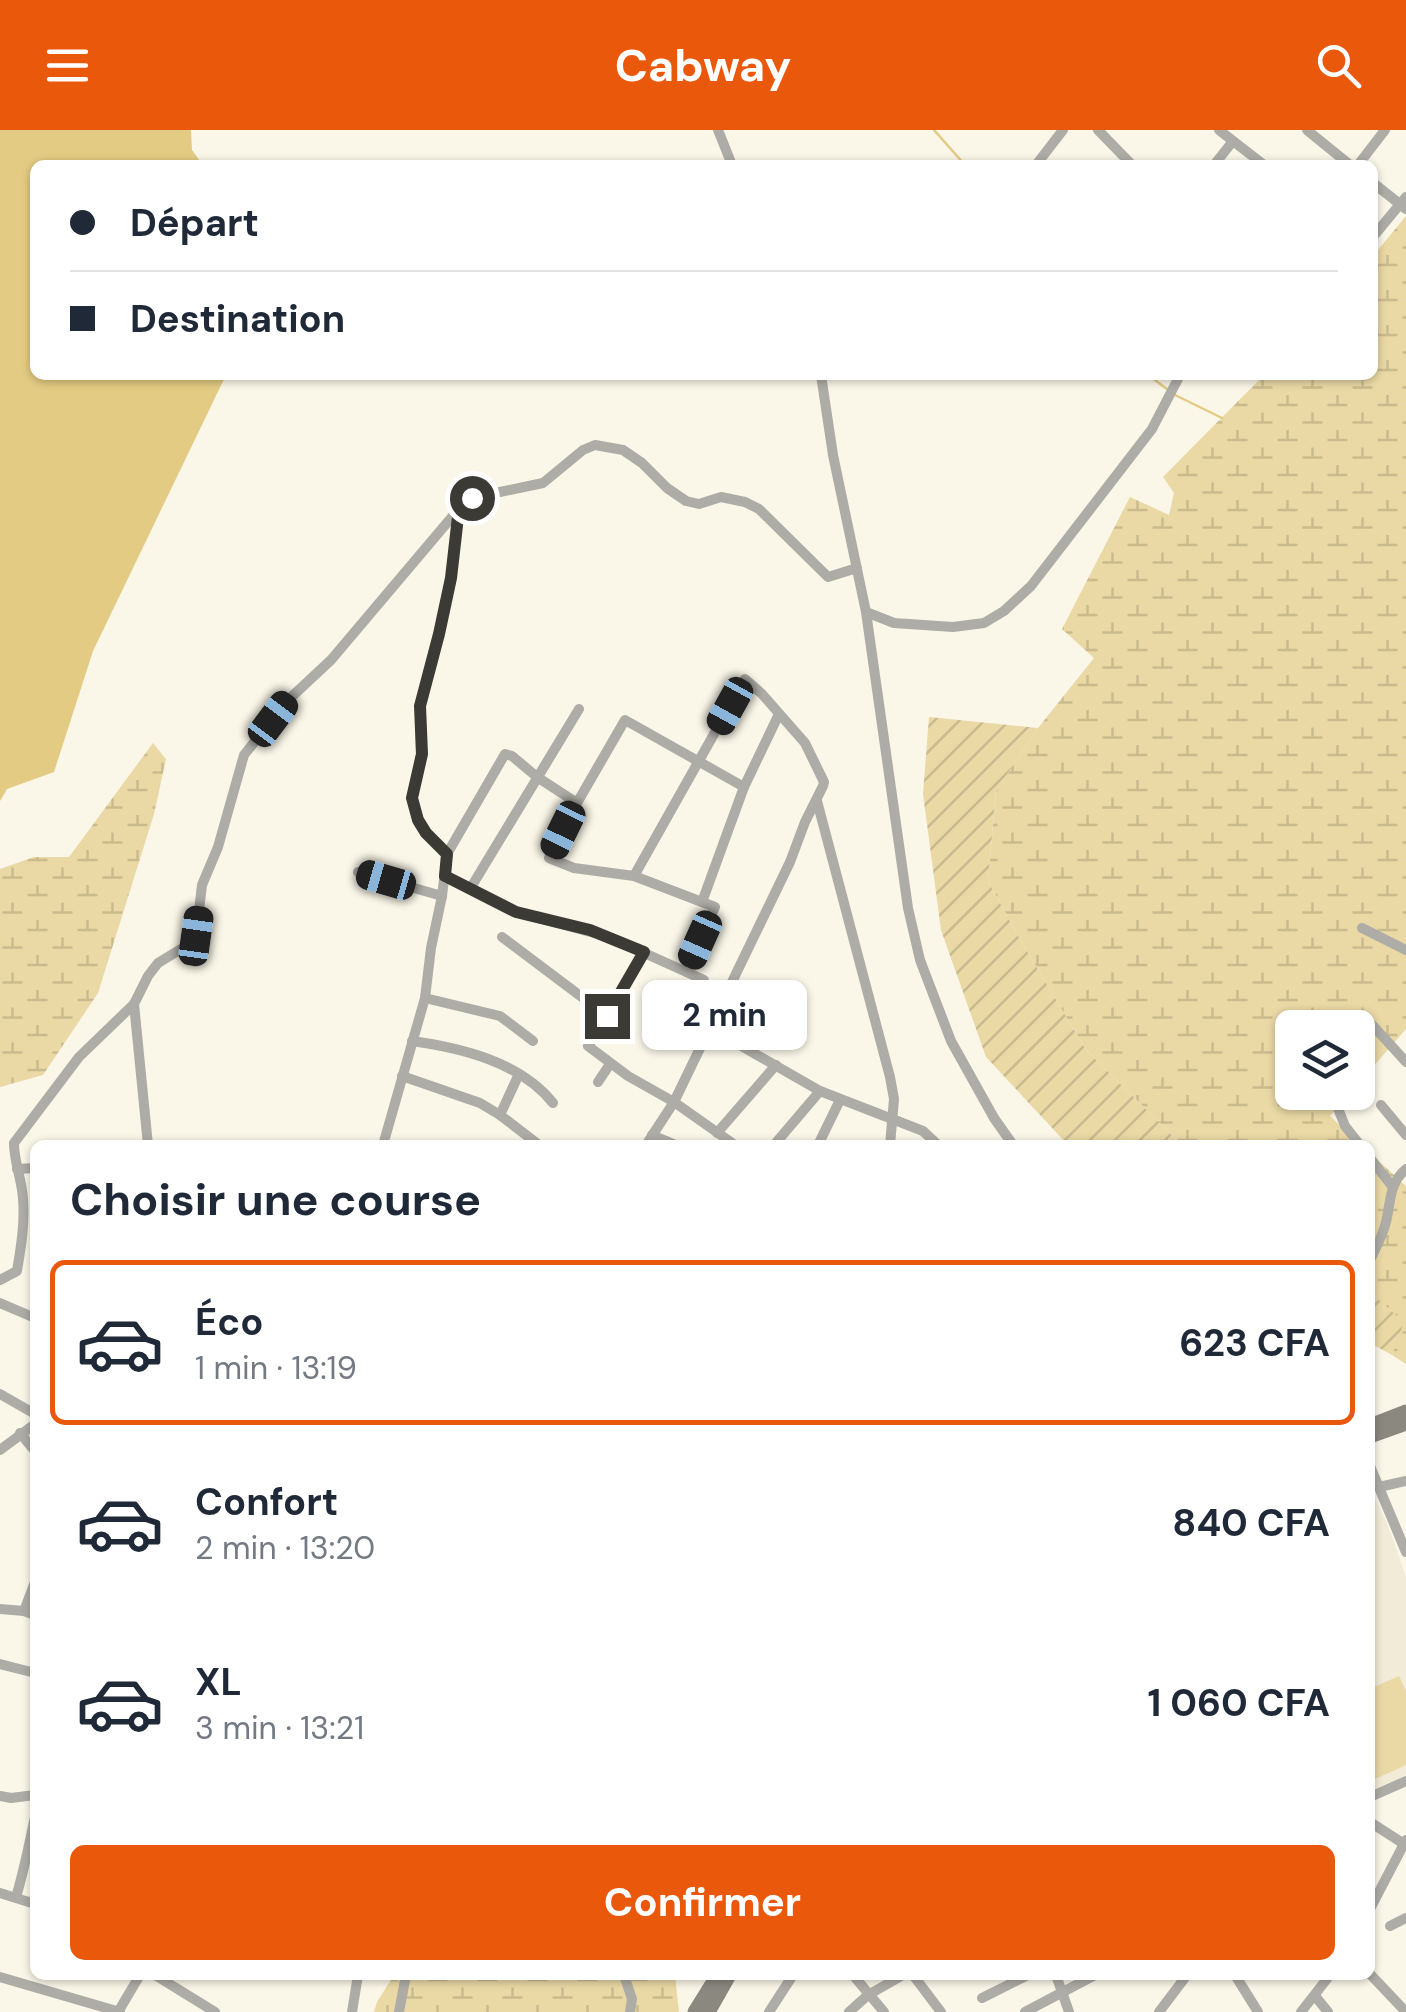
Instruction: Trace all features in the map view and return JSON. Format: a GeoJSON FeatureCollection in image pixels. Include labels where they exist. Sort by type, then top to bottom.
{"type":"FeatureCollection","features":[{"type":"Feature","properties":{"kind":"main road"},"geometry":{"type":"LineString","coordinates":[[1375,1424],[1406,1412]]}},
{"type":"Feature","properties":{"kind":"main road"},"geometry":{"type":"LineString","coordinates":[[1375,1434],[1406,1424]]}},
{"type":"Feature","properties":{"kind":"main road"},"geometry":{"type":"LineString","coordinates":[[708,2010],[711,1980]]}},
{"type":"Feature","properties":{"kind":"main road"},"geometry":{"type":"LineString","coordinates":[[708,2010],[727,1980]]}},
{"type":"Feature","properties":{"kind":"street"},"geometry":{"type":"LineString","coordinates":[[718,130],[730,160]]}},
{"type":"Feature","properties":{"kind":"street"},"geometry":{"type":"LineString","coordinates":[[1040,160],[1063,130]]}},
{"type":"Feature","properties":{"kind":"street"},"geometry":{"type":"LineString","coordinates":[[1098,130],[1127,160]]}},
{"type":"Feature","properties":{"kind":"street"},"geometry":{"type":"LineString","coordinates":[[1218,130],[1257,160]]}},
{"type":"Feature","properties":{"kind":"street"},"geometry":{"type":"LineString","coordinates":[[1358,160],[1385,130]]}},
{"type":"Feature","properties":{"kind":"street"},"geometry":{"type":"LineString","coordinates":[[1309,131],[1347,160]]}},
{"type":"Feature","properties":{"kind":"street"},"geometry":{"type":"LineString","coordinates":[[1218,160],[1232,141]]}},
{"type":"Feature","properties":{"kind":"street"},"geometry":{"type":"LineString","coordinates":[[1378,186],[1404,204],[1378,232]]}},
{"type":"Feature","properties":{"kind":"street"},"geometry":{"type":"LineString","coordinates":[[822,380],[833,455],[866,612],[908,908],[920,960],[951,1041],[1009,1140]]}},
{"type":"Feature","properties":{"kind":"street"},"geometry":{"type":"LineString","coordinates":[[866,612],[894,623],[953,628],[984,623],[1004,611],[1031,586],[1152,429],[1177,380]]}},
{"type":"Feature","properties":{"kind":"street"},"geometry":{"type":"LineString","coordinates":[[0,1280],[17,1271],[24,1228],[24,1196],[14,1143],[79,1056],[134,1004],[158,962],[196,936],[202,885],[218,847],[244,754],[286,702],[331,660],[459,508],[472,498],[543,483],[588,447],[604,445],[623,450],[686,501],[698,504],[720,498],[759,509],[828,576],[857,568]]}},
{"type":"Feature","properties":{"kind":"street"},"geometry":{"type":"LineString","coordinates":[[447,854],[426,833],[412,798],[422,754],[420,706],[447,596],[459,508]]}},
{"type":"Feature","properties":{"kind":"street"},"geometry":{"type":"LineString","coordinates":[[634,876],[745,679],[804,743],[824,782],[674,1102],[649,1140]]}},
{"type":"Feature","properties":{"kind":"street"},"geometry":{"type":"LineString","coordinates":[[470,889],[580,709]]}},
{"type":"Feature","properties":{"kind":"street"},"geometry":{"type":"LineString","coordinates":[[702,902],[744,787],[779,714]]}},
{"type":"Feature","properties":{"kind":"street"},"geometry":{"type":"LineString","coordinates":[[686,971],[715,908],[634,876],[574,868],[549,858],[625,720],[744,787]]}},
{"type":"Feature","properties":{"kind":"street"},"geometry":{"type":"LineString","coordinates":[[384,1140],[424,998],[447,854],[505,754],[576,803]]}},
{"type":"Feature","properties":{"kind":"street"},"geometry":{"type":"LineString","coordinates":[[817,800],[890,1077],[894,1099],[891,1140]]}},
{"type":"Feature","properties":{"kind":"street"},"geometry":{"type":"LineString","coordinates":[[358,872],[442,896]]}},
{"type":"Feature","properties":{"kind":"street"},"geometry":{"type":"LineString","coordinates":[[445,876],[516,912],[590,930],[704,980]]}},
{"type":"Feature","properties":{"kind":"street"},"geometry":{"type":"LineString","coordinates":[[1362,928],[1406,950]]}},
{"type":"Feature","properties":{"kind":"street"},"geometry":{"type":"LineString","coordinates":[[502,937],[607,1016]]}},
{"type":"Feature","properties":{"kind":"street"},"geometry":{"type":"LineString","coordinates":[[644,952],[588,1046],[727,1140]]}},
{"type":"Feature","properties":{"kind":"street"},"geometry":{"type":"LineString","coordinates":[[424,998],[500,1016],[532,1041]]}},
{"type":"Feature","properties":{"kind":"street"},"geometry":{"type":"LineString","coordinates":[[134,1004],[148,1140]]}},
{"type":"Feature","properties":{"kind":"street"},"geometry":{"type":"LineString","coordinates":[[710,1028],[820,1090],[923,1130],[933,1140]]}},
{"type":"Feature","properties":{"kind":"street"},"geometry":{"type":"LineString","coordinates":[[1375,1028],[1406,1062]]}},
{"type":"Feature","properties":{"kind":"street"},"geometry":{"type":"LineString","coordinates":[[412,1041],[464,1050],[520,1074],[553,1103]]}},
{"type":"Feature","properties":{"kind":"street"},"geometry":{"type":"LineString","coordinates":[[598,1082],[610,1064]]}},
{"type":"Feature","properties":{"kind":"street"},"geometry":{"type":"LineString","coordinates":[[717,1134],[776,1065]]}},
{"type":"Feature","properties":{"kind":"street"},"geometry":{"type":"LineString","coordinates":[[500,1115],[520,1074]]}},
{"type":"Feature","properties":{"kind":"street"},"geometry":{"type":"LineString","coordinates":[[402,1076],[480,1103],[532,1140]]}},
{"type":"Feature","properties":{"kind":"street"},"geometry":{"type":"LineString","coordinates":[[778,1140],[820,1090]]}},
{"type":"Feature","properties":{"kind":"street"},"geometry":{"type":"LineString","coordinates":[[820,1140],[840,1100]]}},
{"type":"Feature","properties":{"kind":"street"},"geometry":{"type":"LineString","coordinates":[[1381,1105],[1406,1135]]}},
{"type":"Feature","properties":{"kind":"street"},"geometry":{"type":"LineString","coordinates":[[1339,1110],[1356,1140]]}},
{"type":"Feature","properties":{"kind":"street"},"geometry":{"type":"LineString","coordinates":[[1375,1164],[1392,1186]]}},
{"type":"Feature","properties":{"kind":"street"},"geometry":{"type":"LineString","coordinates":[[17,1169],[30,1168]]}},
{"type":"Feature","properties":{"kind":"street"},"geometry":{"type":"LineString","coordinates":[[1375,1248],[1386,1222],[1392,1186],[1406,1169]]}},
{"type":"Feature","properties":{"kind":"street"},"geometry":{"type":"LineString","coordinates":[[0,1302],[30,1316]]}},
{"type":"Feature","properties":{"kind":"street"},"geometry":{"type":"LineString","coordinates":[[0,1394],[30,1411]]}},
{"type":"Feature","properties":{"kind":"street"},"geometry":{"type":"LineString","coordinates":[[0,1450],[30,1427]]}},
{"type":"Feature","properties":{"kind":"street"},"geometry":{"type":"LineString","coordinates":[[20,1433],[30,1445]]}},
{"type":"Feature","properties":{"kind":"street"},"geometry":{"type":"LineString","coordinates":[[1375,1476],[1402,1532],[1406,1552]]}},
{"type":"Feature","properties":{"kind":"street"},"geometry":{"type":"LineString","coordinates":[[1380,1487],[1406,1481]]}},
{"type":"Feature","properties":{"kind":"street"},"geometry":{"type":"LineString","coordinates":[[0,1608],[29,1613]]}},
{"type":"Feature","properties":{"kind":"street"},"geometry":{"type":"LineString","coordinates":[[0,1664],[30,1673]]}},
{"type":"Feature","properties":{"kind":"street"},"geometry":{"type":"LineString","coordinates":[[1375,1795],[1406,1781]]}},
{"type":"Feature","properties":{"kind":"street"},"geometry":{"type":"LineString","coordinates":[[0,1796],[30,1796]]}},
{"type":"Feature","properties":{"kind":"street"},"geometry":{"type":"LineString","coordinates":[[1375,1825],[1405,1842],[1375,1899]]}},
{"type":"Feature","properties":{"kind":"street"},"geometry":{"type":"LineString","coordinates":[[16,1897],[30,1838]]}},
{"type":"Feature","properties":{"kind":"street"},"geometry":{"type":"LineString","coordinates":[[0,1893],[30,1902]]}},
{"type":"Feature","properties":{"kind":"street"},"geometry":{"type":"LineString","coordinates":[[1390,1926],[1406,1918]]}},
{"type":"Feature","properties":{"kind":"street"},"geometry":{"type":"LineString","coordinates":[[0,1977],[119,2012],[137,1980]]}},
{"type":"Feature","properties":{"kind":"street"},"geometry":{"type":"LineString","coordinates":[[1375,1979],[1406,2012]]}},
{"type":"Feature","properties":{"kind":"street"},"geometry":{"type":"LineString","coordinates":[[165,1980],[215,2012]]}},
{"type":"Feature","properties":{"kind":"street"},"geometry":{"type":"LineString","coordinates":[[352,2012],[357,1980]]}},
{"type":"Feature","properties":{"kind":"street"},"geometry":{"type":"LineString","coordinates":[[399,2012],[405,1980]]}},
{"type":"Feature","properties":{"kind":"street"},"geometry":{"type":"LineString","coordinates":[[626,1980],[632,1999],[630,2012]]}},
{"type":"Feature","properties":{"kind":"street"},"geometry":{"type":"LineString","coordinates":[[769,2012],[791,1980]]}},
{"type":"Feature","properties":{"kind":"street"},"geometry":{"type":"LineString","coordinates":[[857,1980],[884,2012]]}},
{"type":"Feature","properties":{"kind":"street"},"geometry":{"type":"LineString","coordinates":[[849,2012],[894,1980]]}},
{"type":"Feature","properties":{"kind":"street"},"geometry":{"type":"LineString","coordinates":[[918,1980],[941,2012]]}},
{"type":"Feature","properties":{"kind":"street"},"geometry":{"type":"LineString","coordinates":[[982,1998],[1018,1980]]}},
{"type":"Feature","properties":{"kind":"street"},"geometry":{"type":"LineString","coordinates":[[1058,1980],[1069,2012]]}},
{"type":"Feature","properties":{"kind":"street"},"geometry":{"type":"LineString","coordinates":[[1026,2012],[1085,1980]]}},
{"type":"Feature","properties":{"kind":"street"},"geometry":{"type":"LineString","coordinates":[[1158,2012],[1182,1980]]}},
{"type":"Feature","properties":{"kind":"street"},"geometry":{"type":"LineString","coordinates":[[1238,1980],[1258,2012]]}},
{"type":"Feature","properties":{"kind":"street"},"geometry":{"type":"LineString","coordinates":[[1300,2012],[1326,1980]]}},
{"type":"Feature","properties":{"kind":"street"},"geometry":{"type":"LineString","coordinates":[[1315,1996],[1328,2012]]}},
{"type":"Feature","properties":{"kind":"shaded area"},"geometry":{"type":"Polygon","coordinates":[[[0,130],[191,130],[192,150],[199,160],[30,160],[30,380],[224,380],[93,651],[54,772],[7,789],[0,801],[0,130]]]}},
{"type":"Feature","properties":{"kind":"shaded area"},"geometry":{"type":"Polygon","coordinates":[[[1375,1500],[1406,1577],[1406,1775],[1375,1789],[1375,1500]]]}},
{"type":"Feature","properties":{"kind":"green space"},"geometry":{"type":"Polygon","coordinates":[[[1406,216],[1406,1029],[1375,1065],[1375,1010],[1275,1010],[1275,1110],[1335,1110],[1330,1116],[1356,1140],[1177,1140],[1086,1050],[988,881],[996,791],[1038,728],[1094,658],[1062,629],[1130,497],[1169,515],[1174,493],[1163,477],[1259,380],[1378,380],[1378,250],[1406,216]]]}},
{"type":"Feature","properties":{"kind":"green space"},"geometry":{"type":"Polygon","coordinates":[[[929,717],[1038,728],[996,791],[988,881],[1086,1050],[1177,1140],[1063,1140],[986,1057],[941,930],[923,794],[929,717]]]}},
{"type":"Feature","properties":{"kind":"green space"},"geometry":{"type":"Polygon","coordinates":[[[153,743],[166,759],[154,814],[98,993],[43,1075],[0,1087],[0,869],[34,857],[69,857],[153,743]]]}},
{"type":"Feature","properties":{"kind":"green space"},"geometry":{"type":"Polygon","coordinates":[[[1375,1158],[1406,1186],[1406,1364],[1392,1355],[1403,1322],[1375,1297],[1375,1158]]]}},
{"type":"Feature","properties":{"kind":"green space"},"geometry":{"type":"Polygon","coordinates":[[[1375,1296],[1404,1322],[1392,1355],[1375,1346],[1375,1296]]]}},
{"type":"Feature","properties":{"kind":"green space"},"geometry":{"type":"Polygon","coordinates":[[[1399,1676],[1406,1691],[1406,1765],[1375,1779],[1375,1687],[1399,1676]]]}},
{"type":"Feature","properties":{"kind":"green space"},"geometry":{"type":"Polygon","coordinates":[[[391,1980],[676,1980],[679,2012],[374,2012],[391,1980]]]}},
{"type":"Feature","properties":{"kind":"waterway"},"geometry":{"type":"LineString","coordinates":[[934,130],[961,160]]}},
{"type":"Feature","properties":{"kind":"waterway"},"geometry":{"type":"LineString","coordinates":[[1155,380],[1167,389]]}},
{"type":"Feature","properties":{"kind":"waterway"},"geometry":{"type":"LineString","coordinates":[[1173,394],[1222,418]]}},
{"type":"Feature","properties":{"kind":"route"},"geometry":{"type":"LineString","coordinates":[[472,498],[459,508],[451,578],[420,706],[422,754],[412,805],[426,833],[447,854],[445,876],[516,912],[590,930],[644,952],[607,1016]]}}]}
